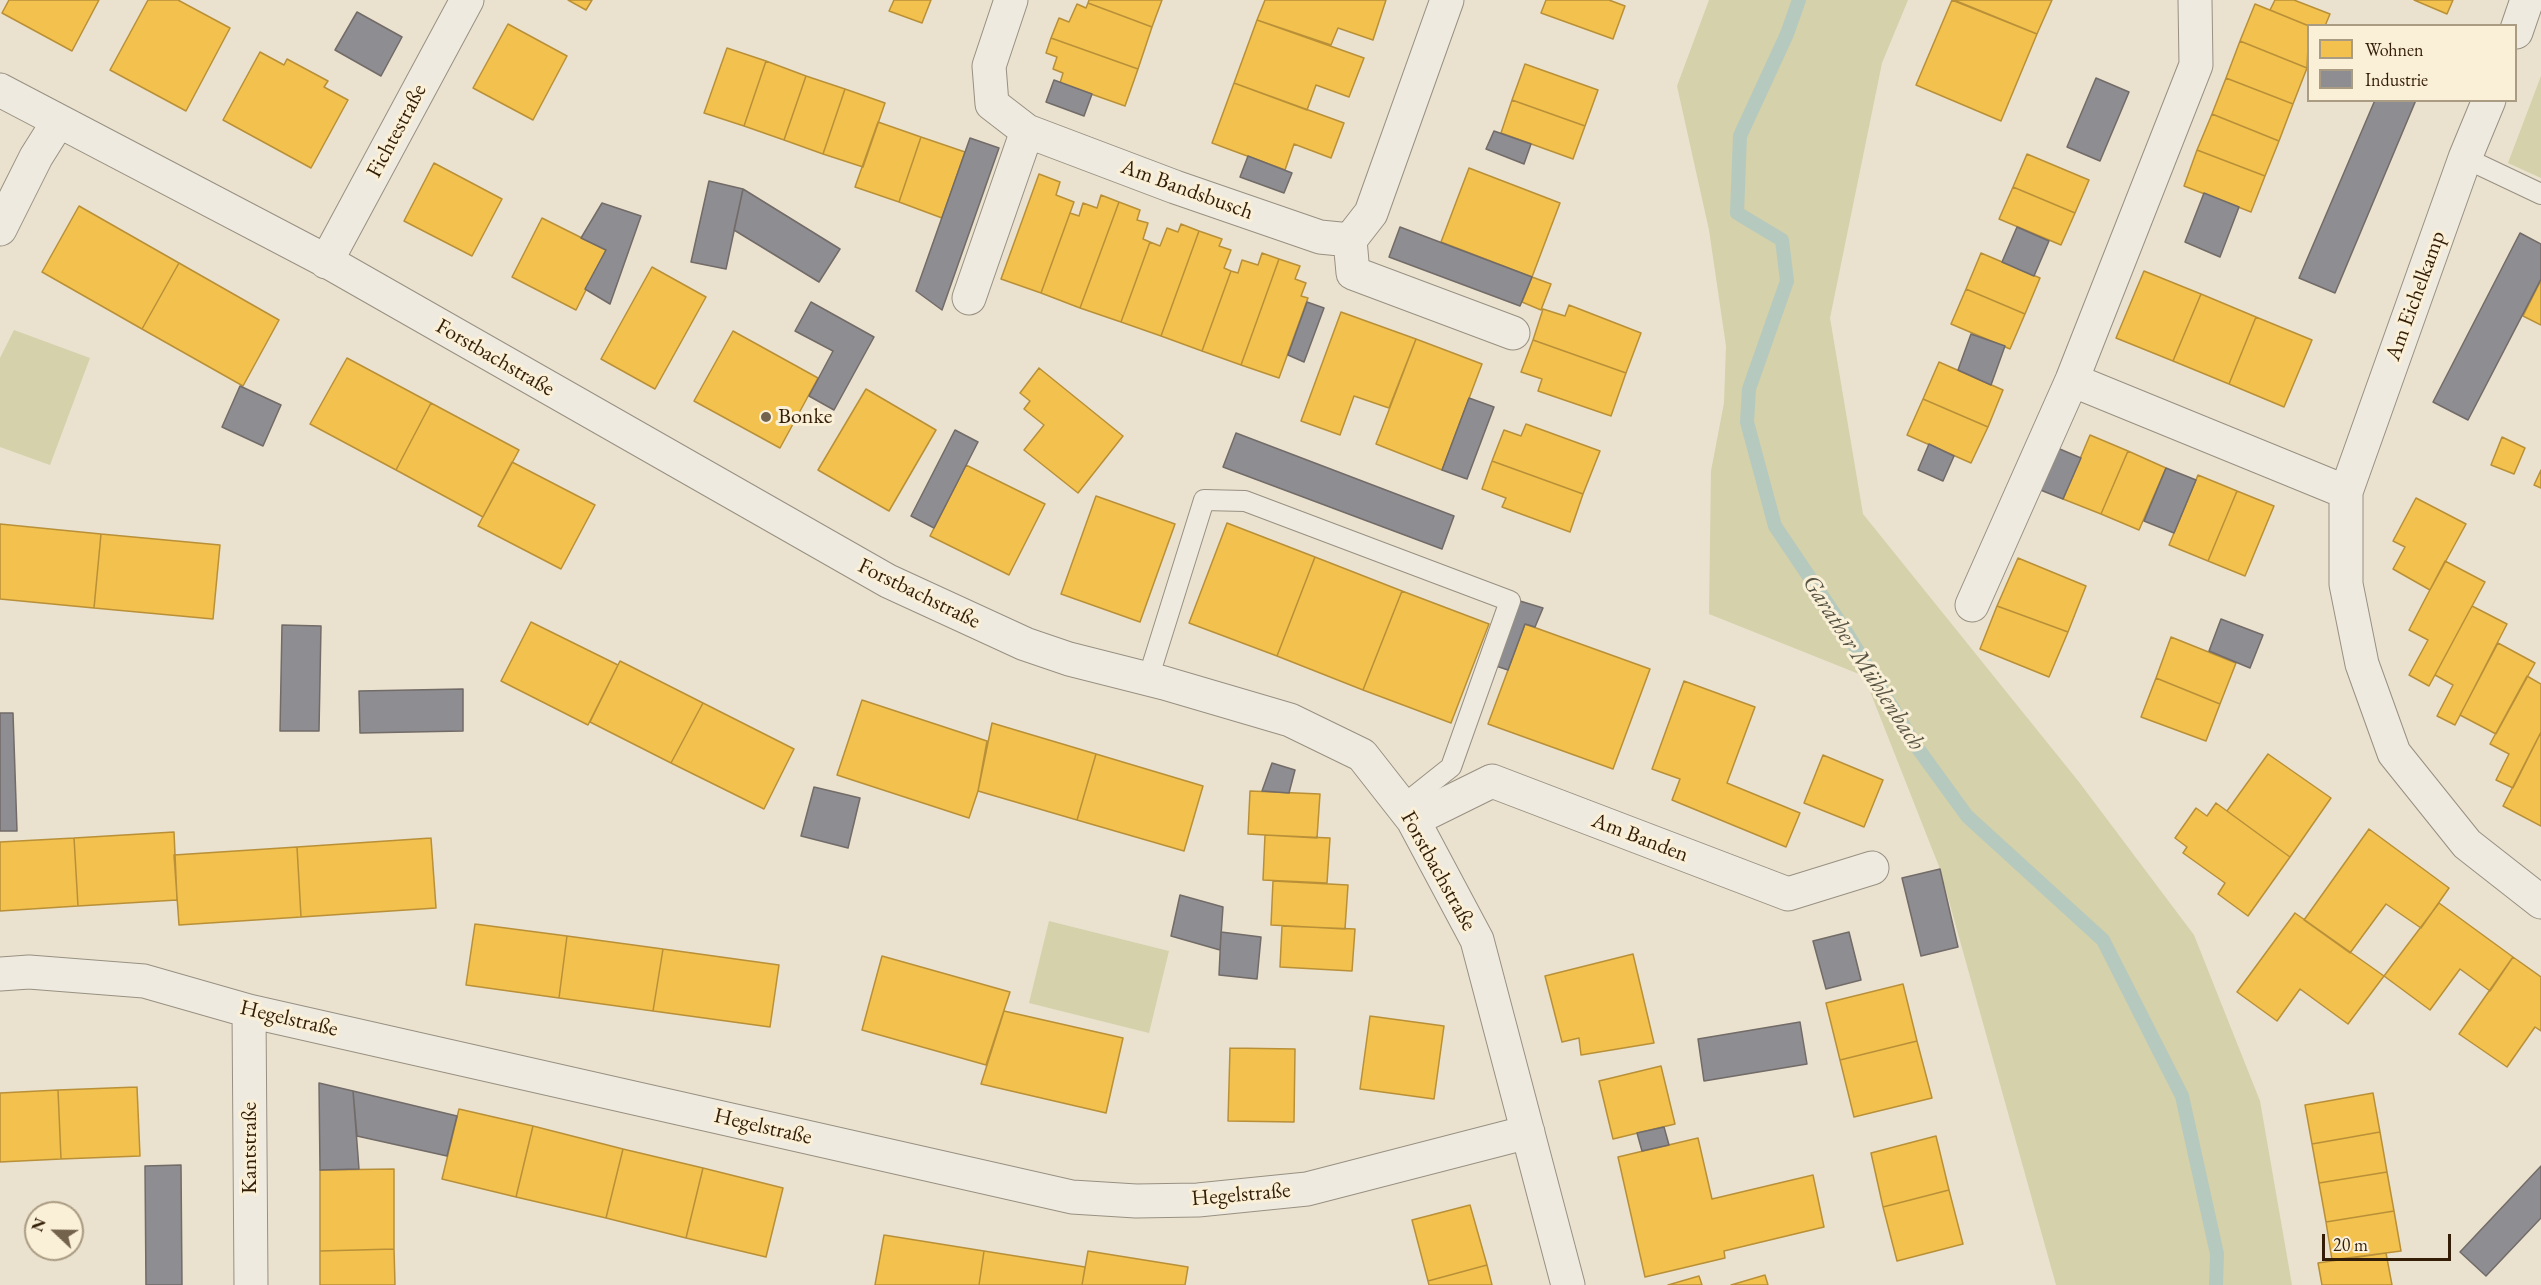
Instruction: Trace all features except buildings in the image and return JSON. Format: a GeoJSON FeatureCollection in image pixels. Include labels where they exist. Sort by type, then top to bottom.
{"type":"FeatureCollection","features":[{"type":"Feature","properties":{"kind":"street","name":"Fichtestraße"},"geometry":{"type":"LineString","coordinates":[[326,262],[467,0]]}},
{"type":"Feature","properties":{"kind":"street","name":"Am Bandsbusch"},"geometry":{"type":"LineString","coordinates":[[1011,0],[989,66],[992,104],[1027,130],[1175,187],[1320,237],[1350,240]]}},
{"type":"Feature","properties":{"kind":"street"},"geometry":{"type":"LineString","coordinates":[[1447,0],[1371,213],[1350,240],[1353,273],[1513,333]]}},
{"type":"Feature","properties":{"kind":"street"},"geometry":{"type":"LineString","coordinates":[[1972,605],[2072,380],[2196,66],[2195,0]]}},
{"type":"Feature","properties":{"kind":"street"},"geometry":{"type":"LineString","coordinates":[[2517,29],[2527,0]]}},
{"type":"Feature","properties":{"kind":"street","name":"Forstbachstraße"},"geometry":{"type":"LineString","coordinates":[[0,90],[326,262],[888,582],[1024,644],[1069,659],[1290,720],[1362,755],[1408,813],[1477,940],[1568,1285]]}},
{"type":"Feature","properties":{"kind":"street","name":"Am Eichelkamp"},"geometry":{"type":"LineString","coordinates":[[2488,102],[2465,158],[2346,492],[2346,584],[2362,664],[2394,753],[2467,844],[2541,902]]}},
{"type":"Feature","properties":{"kind":"street"},"geometry":{"type":"LineString","coordinates":[[0,229],[36,157],[58,122]]}},
{"type":"Feature","properties":{"kind":"street"},"geometry":{"type":"LineString","coordinates":[[969,298],[1027,130]]}},
{"type":"Feature","properties":{"kind":"street"},"geometry":{"type":"LineString","coordinates":[[2072,380],[2346,492]]}},
{"type":"Feature","properties":{"kind":"street","name":"Am Banden"},"geometry":{"type":"LineString","coordinates":[[1408,813],[1492,782],[1788,894],[1872,868]]}},
{"type":"Feature","properties":{"kind":"street","name":"Hegelstraße"},"geometry":{"type":"LineString","coordinates":[[0,974],[29,972],[144,981],[249,1011],[1072,1197],[1136,1201],[1197,1200],[1307,1189],[1528,1132]]}},
{"type":"Feature","properties":{"kind":"street","name":"Kantstraße"},"geometry":{"type":"LineString","coordinates":[[249,1011],[251,1285]]}},
{"type":"Feature","properties":{"kind":"lane"},"geometry":{"type":"LineString","coordinates":[[2465,158],[2541,194]]}},
{"type":"Feature","properties":{"kind":"lane"},"geometry":{"type":"LineString","coordinates":[[1148,679],[1204,500],[1245,501],[1510,601],[1451,767],[1408,813]]}},
{"type":"Feature","properties":{"kind":"shaded area"},"geometry":{"type":"Polygon","coordinates":[[[1709,0],[1908,0],[1882,63],[1830,318],[1863,514],[2079,782],[2194,935],[2260,1101],[2292,1285],[2056,1285],[1940,869],[1864,676],[1709,614],[1711,471],[1724,403],[1726,346],[1709,230],[1677,86],[1709,0]]]}},
{"type":"Feature","properties":{"kind":"shaded area"},"geometry":{"type":"Polygon","coordinates":[[[2541,76],[2541,178],[2508,163],[2541,76]]]}},
{"type":"Feature","properties":{"kind":"shaded area"},"geometry":{"type":"Polygon","coordinates":[[[14,330],[90,358],[50,465],[0,447],[0,358],[14,330]]]}},
{"type":"Feature","properties":{"kind":"shaded area"},"geometry":{"type":"Polygon","coordinates":[[[1049,921],[1169,951],[1149,1033],[1029,1003],[1049,921]]]}},
{"type":"Feature","properties":{"kind":"waterway","name":"Garather Mühlenbach"},"geometry":{"type":"LineString","coordinates":[[1799,0],[1787,34],[1740,136],[1737,213],[1782,240],[1787,281],[1749,389],[1747,422],[1775,526],[1843,627],[1914,743],[1967,816],[2103,940],[2182,1096],[2217,1254],[2216,1285]]}},
{"type":"Feature","properties":{"kind":"place","name":"Bonke"},"geometry":{"type":"Point","coordinates":[766,417]}}]}
